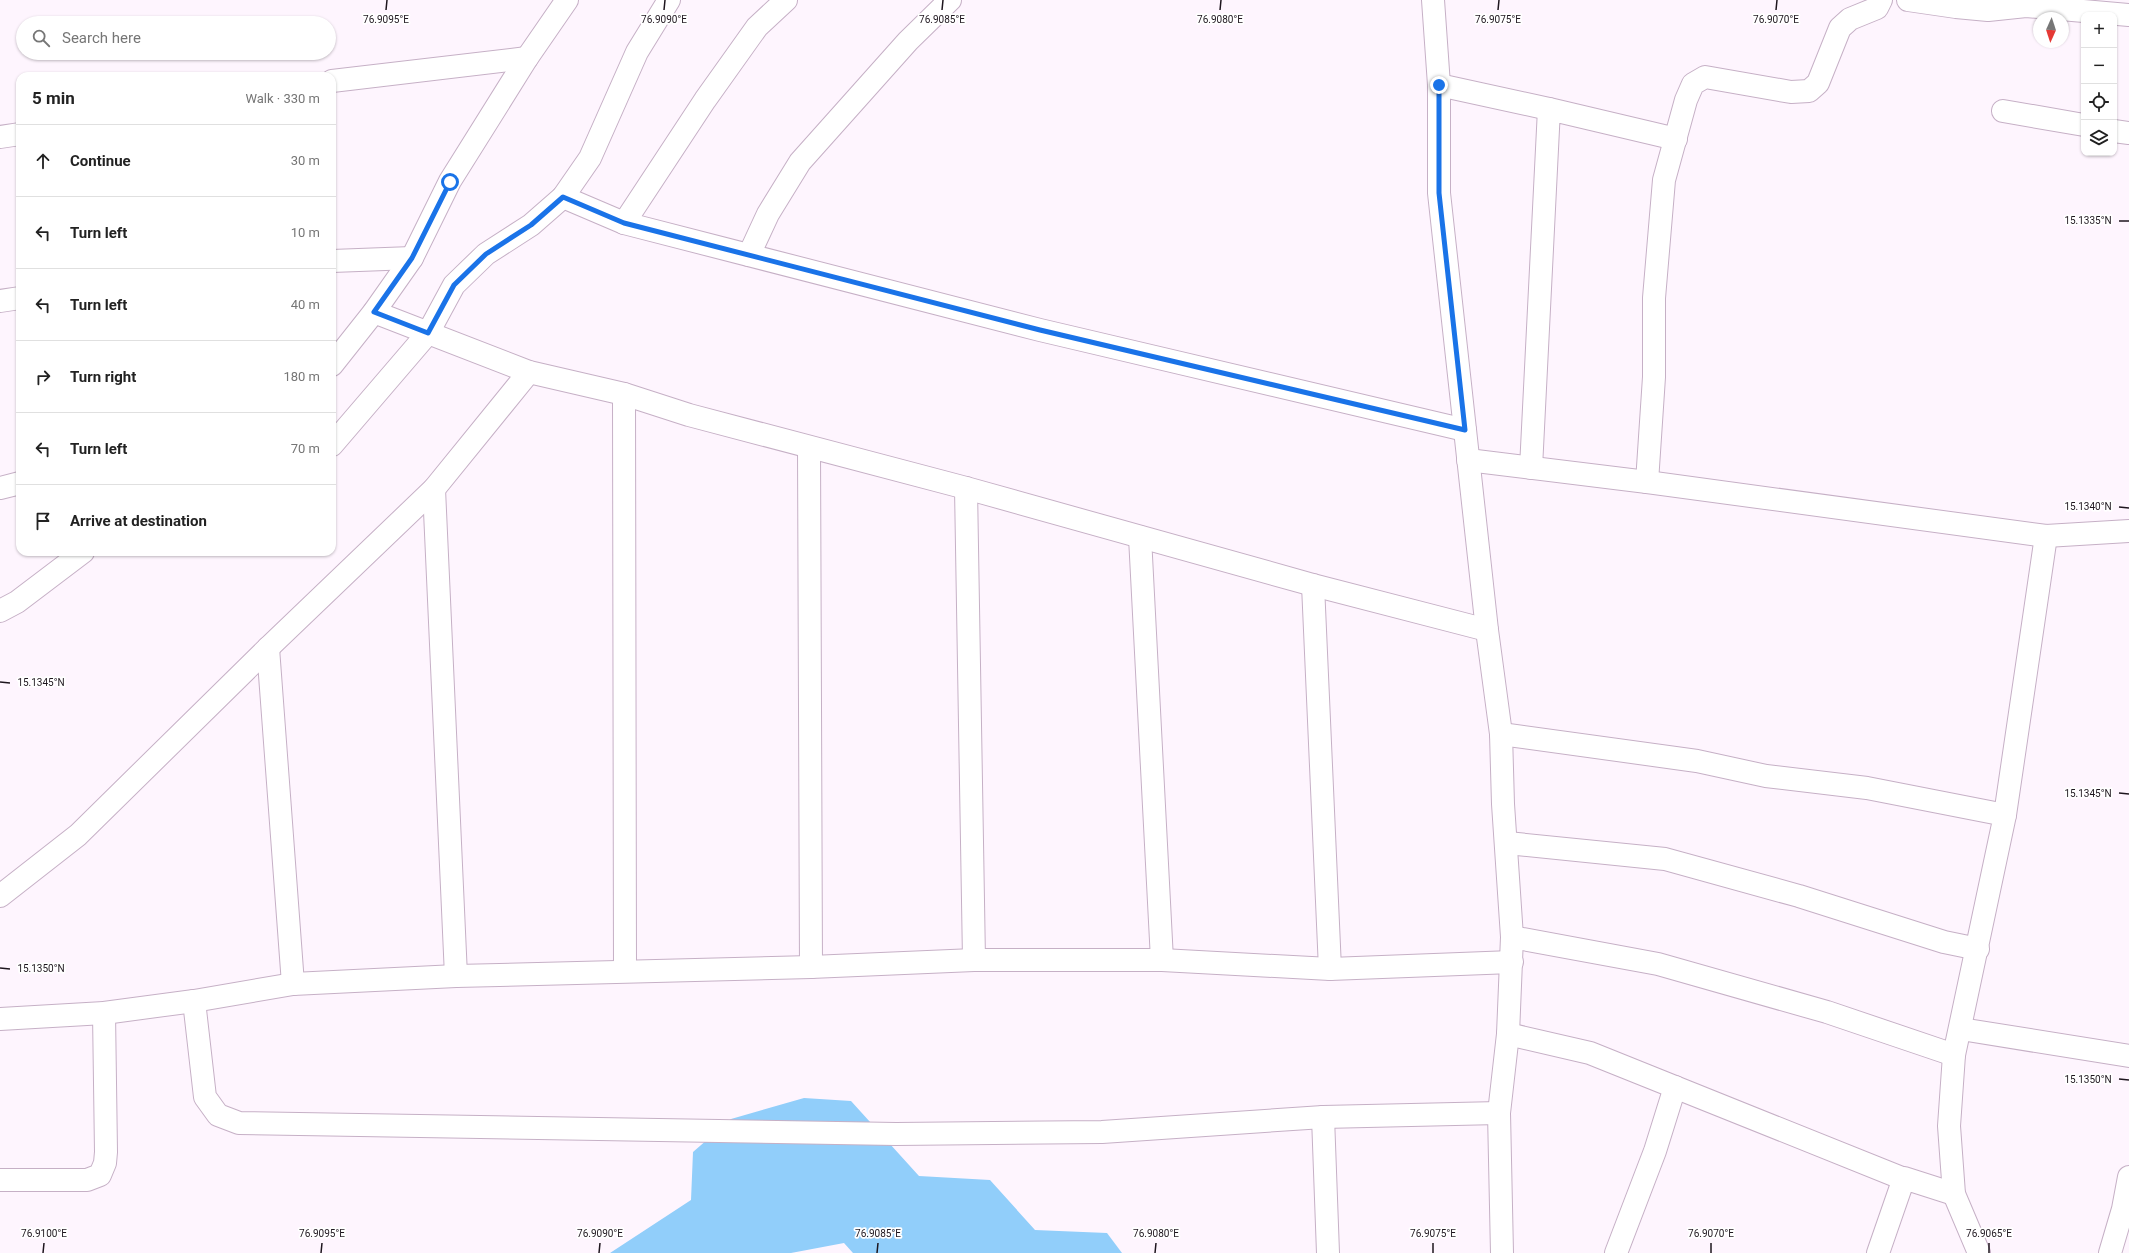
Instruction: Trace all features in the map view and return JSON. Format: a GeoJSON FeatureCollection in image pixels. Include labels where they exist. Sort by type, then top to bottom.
{"type":"FeatureCollection","features":[{"type":"Feature","properties":{"kind":"street"},"geometry":{"type":"LineString","coordinates":[[336,360],[374,312],[412,258],[450,182],[527,58],[567,0]]}},
{"type":"Feature","properties":{"kind":"street"},"geometry":{"type":"LineString","coordinates":[[336,440],[428,333],[454,285],[486,254],[531,225],[563,197],[590,158],[636,52],[669,0]]}},
{"type":"Feature","properties":{"kind":"street"},"geometry":{"type":"LineString","coordinates":[[624,223],[705,100],[757,27],[786,0]]}},
{"type":"Feature","properties":{"kind":"street"},"geometry":{"type":"LineString","coordinates":[[749,255],[768,214],[800,162],[908,41],[950,0]]}},
{"type":"Feature","properties":{"kind":"street"},"geometry":{"type":"LineString","coordinates":[[1433,0],[1439,85],[1439,193],[1487,630],[1501,734],[1503,804],[1507,843],[1512,937],[1508,1034],[1499,1113],[1502,1253]]}},
{"type":"Feature","properties":{"kind":"street"},"geometry":{"type":"LineString","coordinates":[[1647,482],[1654,377],[1654,298],[1664,180],[1686,100],[1693,84],[1705,77],[1791,92],[1809,91],[1818,83],[1840,28],[1850,18],[1877,8],[1881,0]]}},
{"type":"Feature","properties":{"kind":"street"},"geometry":{"type":"LineString","coordinates":[[1908,0],[1982,9],[2026,6],[2129,15]]}},
{"type":"Feature","properties":{"kind":"street"},"geometry":{"type":"LineString","coordinates":[[336,81],[527,58]]}},
{"type":"Feature","properties":{"kind":"street"},"geometry":{"type":"LineString","coordinates":[[1439,85],[1676,139]]}},
{"type":"Feature","properties":{"kind":"street"},"geometry":{"type":"LineString","coordinates":[[1531,468],[1549,109]]}},
{"type":"Feature","properties":{"kind":"street"},"geometry":{"type":"LineString","coordinates":[[2002,111],[2081,125]]}},
{"type":"Feature","properties":{"kind":"street"},"geometry":{"type":"LineString","coordinates":[[2117,131],[2129,133]]}},
{"type":"Feature","properties":{"kind":"street"},"geometry":{"type":"LineString","coordinates":[[0,137],[16,135]]}},
{"type":"Feature","properties":{"kind":"street"},"geometry":{"type":"LineString","coordinates":[[563,197],[624,223],[1040,330],[1465,430]]}},
{"type":"Feature","properties":{"kind":"street"},"geometry":{"type":"LineString","coordinates":[[336,261],[412,258]]}},
{"type":"Feature","properties":{"kind":"street"},"geometry":{"type":"LineString","coordinates":[[0,301],[16,299]]}},
{"type":"Feature","properties":{"kind":"street"},"geometry":{"type":"LineString","coordinates":[[374,312],[529,372],[624,394],[689,415],[809,448],[966,488],[1313,586],[1487,630]]}},
{"type":"Feature","properties":{"kind":"street"},"geometry":{"type":"LineString","coordinates":[[0,896],[78,835],[268,648],[434,489],[529,372]]}},
{"type":"Feature","properties":{"kind":"street"},"geometry":{"type":"LineString","coordinates":[[624,394],[625,971]]}},
{"type":"Feature","properties":{"kind":"street"},"geometry":{"type":"LineString","coordinates":[[809,448],[811,967]]}},
{"type":"Feature","properties":{"kind":"street"},"geometry":{"type":"LineString","coordinates":[[1468,460],[1647,482],[2046,536],[2129,531]]}},
{"type":"Feature","properties":{"kind":"street"},"geometry":{"type":"LineString","coordinates":[[0,488],[16,484]]}},
{"type":"Feature","properties":{"kind":"street"},"geometry":{"type":"LineString","coordinates":[[966,488],[974,960]]}},
{"type":"Feature","properties":{"kind":"street"},"geometry":{"type":"LineString","coordinates":[[434,489],[456,976]]}},
{"type":"Feature","properties":{"kind":"street"},"geometry":{"type":"LineString","coordinates":[[1978,1253],[1954,1194],[1949,1126],[1954,1055],[1978,949],[2005,815],[2046,536]]}},
{"type":"Feature","properties":{"kind":"street"},"geometry":{"type":"LineString","coordinates":[[1140,537],[1162,960]]}},
{"type":"Feature","properties":{"kind":"street"},"geometry":{"type":"LineString","coordinates":[[0,611],[17,602],[78,556]]}},
{"type":"Feature","properties":{"kind":"street"},"geometry":{"type":"LineString","coordinates":[[1313,586],[1330,969]]}},
{"type":"Feature","properties":{"kind":"street"},"geometry":{"type":"LineString","coordinates":[[268,648],[292,984]]}},
{"type":"Feature","properties":{"kind":"street"},"geometry":{"type":"LineString","coordinates":[[1501,734],[1697,761],[1766,776],[1867,788],[2005,815]]}},
{"type":"Feature","properties":{"kind":"street"},"geometry":{"type":"LineString","coordinates":[[1507,843],[1665,859],[1798,896],[1944,942],[1978,949]]}},
{"type":"Feature","properties":{"kind":"street"},"geometry":{"type":"LineString","coordinates":[[1512,937],[1658,964],[1828,1012],[1954,1055]]}},
{"type":"Feature","properties":{"kind":"street"},"geometry":{"type":"LineString","coordinates":[[0,1019],[104,1013],[194,1001],[292,984],[456,976],[811,967],[974,960],[1162,960],[1330,969],[1512,962]]}},
{"type":"Feature","properties":{"kind":"street"},"geometry":{"type":"LineString","coordinates":[[194,1001],[205,1097],[218,1115],[239,1123],[896,1134],[1102,1132],[1323,1116],[1499,1113]]}},
{"type":"Feature","properties":{"kind":"street"},"geometry":{"type":"LineString","coordinates":[[0,1180],[87,1180],[100,1175],[105,1163],[106,1152],[104,1013]]}},
{"type":"Feature","properties":{"kind":"street"},"geometry":{"type":"LineString","coordinates":[[1961,1029],[2129,1056]]}},
{"type":"Feature","properties":{"kind":"street"},"geometry":{"type":"LineString","coordinates":[[1508,1034],[1590,1053],[1904,1179],[1954,1194]]}},
{"type":"Feature","properties":{"kind":"street"},"geometry":{"type":"LineString","coordinates":[[1616,1253],[1655,1151],[1675,1087]]}},
{"type":"Feature","properties":{"kind":"street"},"geometry":{"type":"LineString","coordinates":[[1323,1116],[1328,1253]]}},
{"type":"Feature","properties":{"kind":"street"},"geometry":{"type":"LineString","coordinates":[[2110,1253],[2126,1211],[2129,1177]]}},
{"type":"Feature","properties":{"kind":"street"},"geometry":{"type":"LineString","coordinates":[[1878,1253],[1904,1179]]}},
{"type":"Feature","properties":{"kind":"water"},"geometry":{"type":"Polygon","coordinates":[[[804,1098],[851,1101],[919,1176],[990,1180],[1035,1230],[1107,1233],[1122,1253],[853,1253],[844,1243],[791,1253],[610,1253],[691,1200],[693,1152],[731,1119],[804,1098]]]}},
{"type":"Feature","properties":{"kind":"route"},"geometry":{"type":"LineString","coordinates":[[450,182],[412,258],[374,312],[428,333],[454,285],[486,254],[531,225],[563,197],[624,223],[1040,330],[1465,430],[1439,193],[1439,85]]}}]}
